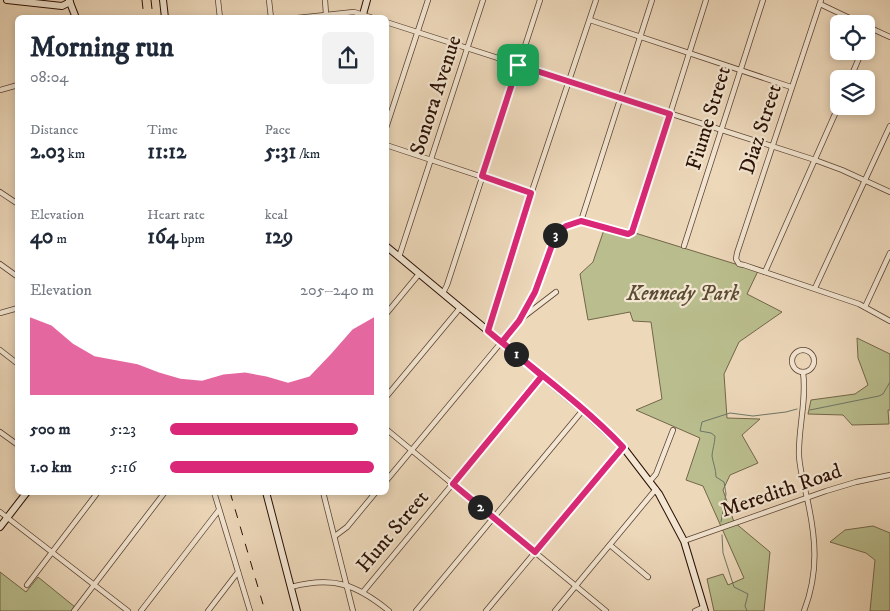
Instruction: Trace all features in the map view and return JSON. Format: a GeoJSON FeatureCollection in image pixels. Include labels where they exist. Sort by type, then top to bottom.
{"type":"FeatureCollection","features":[{"type":"Feature","properties":{"kind":"street"},"geometry":{"type":"LineString","coordinates":[[7,0],[62,6],[70,1],[75,15]]}},
{"type":"Feature","properties":{"kind":"street"},"geometry":{"type":"LineString","coordinates":[[163,0],[165,15]]}},
{"type":"Feature","properties":{"kind":"street"},"geometry":{"type":"LineString","coordinates":[[218,0],[220,15]]}},
{"type":"Feature","properties":{"kind":"street"},"geometry":{"type":"LineString","coordinates":[[269,0],[270,15]]}},
{"type":"Feature","properties":{"kind":"street"},"geometry":{"type":"LineString","coordinates":[[325,0],[326,14]]}},
{"type":"Feature","properties":{"kind":"street"},"geometry":{"type":"LineString","coordinates":[[363,15],[367,0]]}},
{"type":"Feature","properties":{"kind":"street"},"geometry":{"type":"LineString","coordinates":[[389,119],[428,0]]}},
{"type":"Feature","properties":{"kind":"street","name":"Sonora Avenue"},"geometry":{"type":"LineString","coordinates":[[399,257],[483,0]]}},
{"type":"Feature","properties":{"kind":"street"},"geometry":{"type":"LineString","coordinates":[[443,293],[540,0]]}},
{"type":"Feature","properties":{"kind":"street"},"geometry":{"type":"LineString","coordinates":[[488,331],[531,193],[596,0]]}},
{"type":"Feature","properties":{"kind":"street"},"geometry":{"type":"LineString","coordinates":[[581,221],[652,0]]}},
{"type":"Feature","properties":{"kind":"street"},"geometry":{"type":"LineString","coordinates":[[389,477],[519,321],[535,292],[554,237],[566,226],[581,221],[630,234],[633,231],[706,0]]}},
{"type":"Feature","properties":{"kind":"street","name":"Fiume Street"},"geometry":{"type":"LineString","coordinates":[[684,246],[763,0]]}},
{"type":"Feature","properties":{"kind":"street"},"geometry":{"type":"LineString","coordinates":[[820,2],[845,15]]}},
{"type":"Feature","properties":{"kind":"street","name":"Diaz Street"},"geometry":{"type":"LineString","coordinates":[[765,272],[739,264],[736,259],[737,253],[820,2]]}},
{"type":"Feature","properties":{"kind":"street"},"geometry":{"type":"LineString","coordinates":[[319,15],[354,12],[361,15]]}},
{"type":"Feature","properties":{"kind":"street"},"geometry":{"type":"LineString","coordinates":[[590,20],[791,87]]}},
{"type":"Feature","properties":{"kind":"street"},"geometry":{"type":"LineString","coordinates":[[389,23],[721,132],[815,160],[890,192]]}},
{"type":"Feature","properties":{"kind":"street"},"geometry":{"type":"LineString","coordinates":[[875,30],[890,37]]}},
{"type":"Feature","properties":{"kind":"street"},"geometry":{"type":"LineString","coordinates":[[0,90],[15,86]]}},
{"type":"Feature","properties":{"kind":"street"},"geometry":{"type":"LineString","coordinates":[[835,115],[765,272],[865,307],[890,321]]}},
{"type":"Feature","properties":{"kind":"street"},"geometry":{"type":"LineString","coordinates":[[815,288],[890,126]]}},
{"type":"Feature","properties":{"kind":"street"},"geometry":{"type":"LineString","coordinates":[[389,146],[531,193]]}},
{"type":"Feature","properties":{"kind":"street"},"geometry":{"type":"LineString","coordinates":[[0,192],[15,202]]}},
{"type":"Feature","properties":{"kind":"street"},"geometry":{"type":"LineString","coordinates":[[389,249],[583,410],[623,447],[650,481],[678,527],[704,609],[695,611]]}},
{"type":"Feature","properties":{"kind":"street"},"geometry":{"type":"LineString","coordinates":[[865,307],[890,252]]}},
{"type":"Feature","properties":{"kind":"street"},"geometry":{"type":"LineString","coordinates":[[0,264],[15,275]]}},
{"type":"Feature","properties":{"kind":"street"},"geometry":{"type":"LineString","coordinates":[[389,310],[419,274]]}},
{"type":"Feature","properties":{"kind":"street"},"geometry":{"type":"LineString","coordinates":[[519,321],[556,292]]}},
{"type":"Feature","properties":{"kind":"street"},"geometry":{"type":"LineString","coordinates":[[389,393],[460,308]]}},
{"type":"Feature","properties":{"kind":"street"},"geometry":{"type":"LineString","coordinates":[[0,313],[15,309]]}},
{"type":"Feature","properties":{"kind":"street"},"geometry":{"type":"LineString","coordinates":[[802,349],[810,351],[815,361],[810,370],[803,372],[796,370],[792,359],[796,352],[802,349]]}},
{"type":"Feature","properties":{"kind":"street"},"geometry":{"type":"LineString","coordinates":[[0,350],[15,362]]}},
{"type":"Feature","properties":{"kind":"street"},"geometry":{"type":"LineString","coordinates":[[803,372],[805,399],[799,438],[799,456],[801,476],[814,535],[815,562],[810,596],[804,611]]}},
{"type":"Feature","properties":{"kind":"street","name":"Hunt Street"},"geometry":{"type":"LineString","coordinates":[[363,592],[542,376]]}},
{"type":"Feature","properties":{"kind":"street"},"geometry":{"type":"LineString","coordinates":[[416,611],[583,410]]}},
{"type":"Feature","properties":{"kind":"street"},"geometry":{"type":"LineString","coordinates":[[650,481],[656,474],[673,430]]}},
{"type":"Feature","properties":{"kind":"street"},"geometry":{"type":"LineString","coordinates":[[389,431],[606,611]]}},
{"type":"Feature","properties":{"kind":"street"},"geometry":{"type":"LineString","coordinates":[[0,432],[15,443]]}},
{"type":"Feature","properties":{"kind":"street"},"geometry":{"type":"LineString","coordinates":[[486,611],[623,447]]}},
{"type":"Feature","properties":{"kind":"street","name":"Meredith Road"},"geometry":{"type":"LineString","coordinates":[[684,541],[807,497],[856,482],[890,475]]}},
{"type":"Feature","properties":{"kind":"street"},"geometry":{"type":"LineString","coordinates":[[555,611],[656,490]]}},
{"type":"Feature","properties":{"kind":"street"},"geometry":{"type":"LineString","coordinates":[[0,527],[25,495]]}},
{"type":"Feature","properties":{"kind":"street"},"geometry":{"type":"LineString","coordinates":[[27,585],[96,495]]}},
{"type":"Feature","properties":{"kind":"street"},"geometry":{"type":"LineString","coordinates":[[74,611],[163,495]]}},
{"type":"Feature","properties":{"kind":"street"},"geometry":{"type":"LineString","coordinates":[[215,495],[250,611]]}},
{"type":"Feature","properties":{"kind":"street"},"geometry":{"type":"LineString","coordinates":[[267,495],[297,611]]}},
{"type":"Feature","properties":{"kind":"street"},"geometry":{"type":"LineString","coordinates":[[324,495],[353,611]]}},
{"type":"Feature","properties":{"kind":"street"},"geometry":{"type":"LineString","coordinates":[[335,536],[348,527],[374,495]]}},
{"type":"Feature","properties":{"kind":"street"},"geometry":{"type":"LineString","coordinates":[[141,611],[220,510]]}},
{"type":"Feature","properties":{"kind":"street"},"geometry":{"type":"LineString","coordinates":[[0,512],[128,611]]}},
{"type":"Feature","properties":{"kind":"street"},"geometry":{"type":"LineString","coordinates":[[610,545],[648,577]]}},
{"type":"Feature","properties":{"kind":"street"},"geometry":{"type":"LineString","coordinates":[[208,611],[238,572]]}},
{"type":"Feature","properties":{"kind":"street"},"geometry":{"type":"LineString","coordinates":[[291,587],[313,582],[347,585],[363,592],[389,611]]}},
{"type":"Feature","properties":{"kind":"green space","name":"Kennedy Park"},"geometry":{"type":"Polygon","coordinates":[[[606,224],[758,271],[747,294],[782,312],[739,342],[724,374],[727,418],[760,419],[742,435],[758,463],[730,475],[723,490],[734,522],[770,552],[764,611],[714,611],[707,579],[723,574],[728,585],[744,578],[703,486],[686,480],[700,438],[636,410],[662,399],[651,322],[633,321],[630,312],[588,320],[580,274],[593,262],[606,224]]]}},
{"type":"Feature","properties":{"kind":"green space"},"geometry":{"type":"Polygon","coordinates":[[[857,338],[890,354],[889,424],[852,425],[843,415],[808,414],[811,400],[855,394],[868,385],[858,358],[857,338]]]}},
{"type":"Feature","properties":{"kind":"green space"},"geometry":{"type":"Polygon","coordinates":[[[873,526],[890,533],[890,611],[870,611],[875,560],[866,553],[830,542],[845,530],[873,526]]]}},
{"type":"Feature","properties":{"kind":"green space"},"geometry":{"type":"Polygon","coordinates":[[[0,572],[26,592],[38,577],[75,607],[72,611],[0,611],[0,572]]]}},
{"type":"Feature","properties":{"kind":"waterway"},"geometry":{"type":"LineString","coordinates":[[810,410],[879,396],[883,394],[890,382]]}},
{"type":"Feature","properties":{"kind":"waterway"},"geometry":{"type":"LineString","coordinates":[[721,522],[726,494],[724,482],[716,477],[712,456],[715,436],[711,433],[700,431],[702,422],[730,413],[753,416],[797,409]]}},
{"type":"Feature","properties":{"kind":"waterway"},"geometry":{"type":"LineString","coordinates":[[722,535],[723,553],[734,587],[748,594],[745,606],[747,611]]}},
{"type":"Feature","properties":{"kind":"railway"},"geometry":{"type":"LineString","coordinates":[[142,0],[144,15]]}},
{"type":"Feature","properties":{"kind":"railway"},"geometry":{"type":"LineString","coordinates":[[151,0],[153,15]]}},
{"type":"Feature","properties":{"kind":"railway"},"geometry":{"type":"LineString","coordinates":[[231,495],[265,611]]}},
{"type":"Feature","properties":{"kind":"route"},"geometry":{"type":"LineString","coordinates":[[518,65],[482,176],[531,193],[488,331],[502,342],[583,410],[623,447],[535,552],[453,484],[542,376],[502,342],[519,321],[535,292],[554,237],[566,226],[581,221],[628,234],[633,231],[670,114],[518,65]]}}]}
